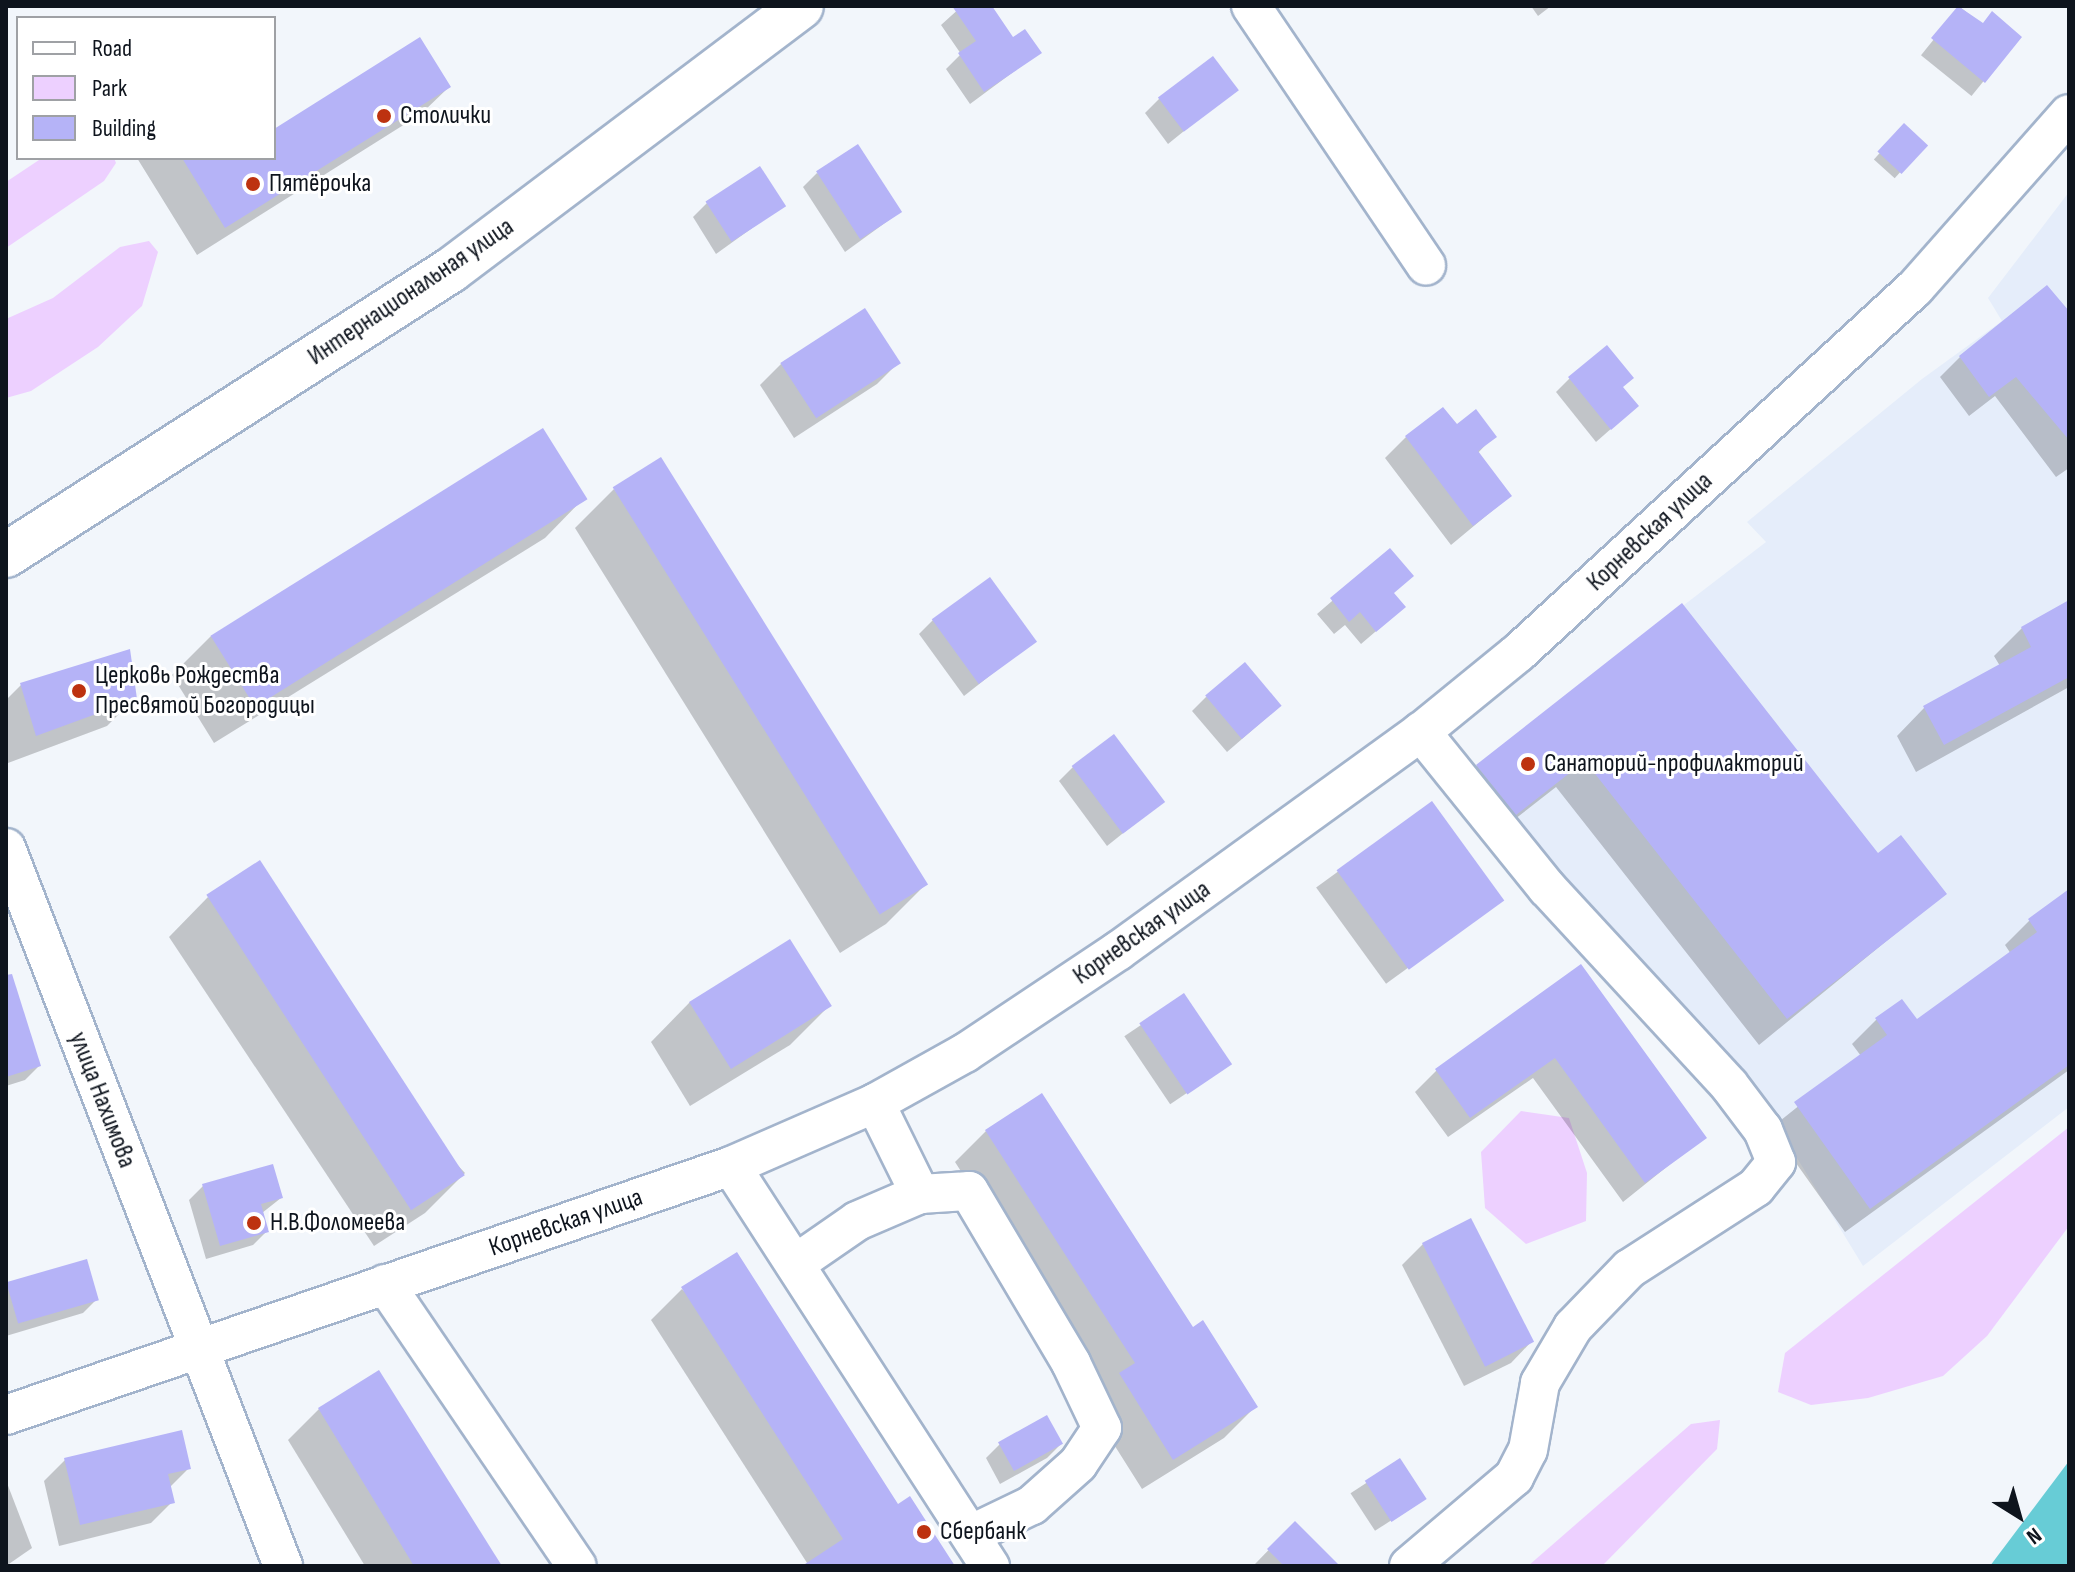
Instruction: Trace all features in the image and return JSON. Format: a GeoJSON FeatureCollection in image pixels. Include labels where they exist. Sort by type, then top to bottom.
{"type":"FeatureCollection","features":[{"type":"Feature","properties":{"kind":"street","name":"Интернациональная улица"},"geometry":{"type":"LineString","coordinates":[[6,555],[451,270],[801,6]]}},
{"type":"Feature","properties":{"kind":"street"},"geometry":{"type":"LineString","coordinates":[[1251,6],[1426,265]]}},
{"type":"Feature","properties":{"kind":"street","name":"Корневская улица"},"geometry":{"type":"LineString","coordinates":[[6,1415],[199,1352],[385,1284],[731,1166],[875,1103],[965,1053],[1118,951],[1421,732],[1518,653],[1915,288],[2069,114]]}},
{"type":"Feature","properties":{"kind":"street"},"geometry":{"type":"LineString","coordinates":[[1409,1566],[1514,1477],[1528,1450],[1540,1383],[1573,1327],[1629,1269],[1756,1187],[1776,1162],[1763,1130],[1729,1085],[1547,888],[1421,732]]}},
{"type":"Feature","properties":{"kind":"street","name":"улица Нахимова"},"geometry":{"type":"LineString","coordinates":[[6,848],[283,1566]]}},
{"type":"Feature","properties":{"kind":"street"},"geometry":{"type":"LineString","coordinates":[[875,1103],[920,1194]]}},
{"type":"Feature","properties":{"kind":"street"},"geometry":{"type":"LineString","coordinates":[[731,1166],[981,1550],[1078,1464],[1102,1428],[1071,1363],[969,1191],[920,1194],[857,1221],[795,1264]]}},
{"type":"Feature","properties":{"kind":"street"},"geometry":{"type":"LineString","coordinates":[[385,1284],[577,1566]]}},
{"type":"Feature","properties":{"kind":"shaded area"},"geometry":{"type":"Polygon","coordinates":[[[2069,192],[2069,1107],[1863,1266],[1797,1158],[1692,1014],[1512,818],[1472,768],[1766,542],[1747,522],[1922,379],[2002,321],[1988,298],[2069,192]]]}},
{"type":"Feature","properties":{"kind":"green space"},"geometry":{"type":"Polygon","coordinates":[[[39,160],[115,160],[116,163],[104,181],[6,248],[6,182],[39,160]]]}},
{"type":"Feature","properties":{"kind":"green space"},"geometry":{"type":"Polygon","coordinates":[[[149,241],[158,252],[142,306],[98,347],[31,391],[6,398],[6,319],[53,298],[120,247],[149,241]]]}},
{"type":"Feature","properties":{"kind":"green space"},"geometry":{"type":"Polygon","coordinates":[[[1521,1111],[1569,1118],[1587,1173],[1586,1221],[1526,1244],[1485,1208],[1481,1152],[1521,1111]]]}},
{"type":"Feature","properties":{"kind":"green space"},"geometry":{"type":"Polygon","coordinates":[[[2069,1127],[2069,1226],[1987,1336],[1943,1376],[1868,1398],[1811,1405],[1778,1392],[1785,1353],[2069,1127]]]}},
{"type":"Feature","properties":{"kind":"green space"},"geometry":{"type":"Polygon","coordinates":[[[1720,1420],[1717,1449],[1602,1566],[1528,1566],[1691,1424],[1720,1420]]]}},
{"type":"Feature","properties":{"kind":"water"},"geometry":{"type":"Polygon","coordinates":[[[2069,1461],[2069,1566],[1990,1566],[2069,1461]]]}},
{"type":"Feature","properties":{"kind":"building"},"geometry":{"type":"Polygon","coordinates":[[[952,6],[992,6],[1013,37],[1025,29],[1042,53],[984,92],[958,53],[976,41],[952,6]]]}},
{"type":"Feature","properties":{"kind":"building"},"geometry":{"type":"Polygon","coordinates":[[[1958,6],[1983,23],[1992,11],[2022,37],[1985,83],[1931,38],[1958,6]]]}},
{"type":"Feature","properties":{"kind":"building"},"geometry":{"type":"Polygon","coordinates":[[[420,37],[451,87],[225,228],[183,160],[276,160],[276,128],[420,37]]]}},
{"type":"Feature","properties":{"kind":"building"},"geometry":{"type":"Polygon","coordinates":[[[1213,56],[1239,90],[1184,132],[1158,98],[1213,56]]]}},
{"type":"Feature","properties":{"kind":"building"},"geometry":{"type":"Polygon","coordinates":[[[1904,123],[1928,146],[1902,174],[1877,152],[1904,123]]]}},
{"type":"Feature","properties":{"kind":"building"},"geometry":{"type":"Polygon","coordinates":[[[858,144],[902,212],[860,239],[816,171],[858,144]]]}},
{"type":"Feature","properties":{"kind":"building"},"geometry":{"type":"Polygon","coordinates":[[[760,166],[786,206],[732,242],[705,201],[760,166]]]}},
{"type":"Feature","properties":{"kind":"building"},"geometry":{"type":"Polygon","coordinates":[[[2047,285],[2069,311],[2069,440],[2016,377],[1989,397],[1959,356],[2047,285]]]}},
{"type":"Feature","properties":{"kind":"building"},"geometry":{"type":"Polygon","coordinates":[[[865,308],[901,363],[816,418],[780,363],[865,308]]]}},
{"type":"Feature","properties":{"kind":"building"},"geometry":{"type":"Polygon","coordinates":[[[1607,345],[1634,378],[1623,387],[1639,406],[1611,430],[1568,377],[1607,345]]]}},
{"type":"Feature","properties":{"kind":"building"},"geometry":{"type":"Polygon","coordinates":[[[1443,407],[1457,424],[1476,409],[1497,437],[1478,451],[1512,496],[1473,526],[1405,436],[1443,407]]]}},
{"type":"Feature","properties":{"kind":"building"},"geometry":{"type":"Polygon","coordinates":[[[543,428],[588,499],[255,707],[211,636],[543,428]]]}},
{"type":"Feature","properties":{"kind":"building"},"geometry":{"type":"Polygon","coordinates":[[[661,457],[928,884],[880,915],[613,487],[661,457]]]}},
{"type":"Feature","properties":{"kind":"building"},"geometry":{"type":"Polygon","coordinates":[[[1390,548],[1414,576],[1394,593],[1406,607],[1376,632],[1360,612],[1349,622],[1330,598],[1390,548]]]}},
{"type":"Feature","properties":{"kind":"building"},"geometry":{"type":"Polygon","coordinates":[[[990,577],[1037,642],[979,684],[932,619],[990,577]]]}},
{"type":"Feature","properties":{"kind":"building"},"geometry":{"type":"Polygon","coordinates":[[[2069,600],[2069,677],[1944,745],[1923,706],[2031,647],[2021,627],[2069,600]]]}},
{"type":"Feature","properties":{"kind":"building"},"geometry":{"type":"Polygon","coordinates":[[[1682,603],[1878,853],[1901,835],[1947,894],[1787,1019],[1585,761],[1516,815],[1476,765],[1682,603]]]}},
{"type":"Feature","properties":{"kind":"building","name":"Церковь Рождества Пресвятой Богородицы"},"geometry":{"type":"Polygon","coordinates":[[[130,649],[137,699],[36,736],[20,683],[130,649]]]}},
{"type":"Feature","properties":{"kind":"building"},"geometry":{"type":"Polygon","coordinates":[[[1245,662],[1282,706],[1242,739],[1205,695],[1245,662]]]}},
{"type":"Feature","properties":{"kind":"building"},"geometry":{"type":"Polygon","coordinates":[[[1114,734],[1165,802],[1123,834],[1072,766],[1114,734]]]}},
{"type":"Feature","properties":{"kind":"building"},"geometry":{"type":"Polygon","coordinates":[[[1432,801],[1504,901],[1409,970],[1337,870],[1432,801]]]}},
{"type":"Feature","properties":{"kind":"building"},"geometry":{"type":"Polygon","coordinates":[[[260,860],[465,1175],[411,1210],[206,895],[260,860]]]}},
{"type":"Feature","properties":{"kind":"building"},"geometry":{"type":"Polygon","coordinates":[[[2069,889],[2069,1065],[1870,1209],[1794,1102],[1887,1035],[1875,1018],[1902,999],[1917,1019],[2037,932],[2028,919],[2069,889]]]}},
{"type":"Feature","properties":{"kind":"building"},"geometry":{"type":"Polygon","coordinates":[[[790,939],[832,1006],[731,1069],[689,1002],[790,939]]]}},
{"type":"Feature","properties":{"kind":"building"},"geometry":{"type":"Polygon","coordinates":[[[1581,964],[1707,1138],[1645,1183],[1555,1058],[1470,1118],[1435,1069],[1581,964]]]}},
{"type":"Feature","properties":{"kind":"building"},"geometry":{"type":"Polygon","coordinates":[[[12,974],[41,1066],[6,1077],[6,975],[12,974]]]}},
{"type":"Feature","properties":{"kind":"building"},"geometry":{"type":"Polygon","coordinates":[[[1184,993],[1232,1064],[1187,1094],[1139,1023],[1184,993]]]}},
{"type":"Feature","properties":{"kind":"building"},"geometry":{"type":"Polygon","coordinates":[[[1042,1093],[1193,1327],[1203,1320],[1258,1407],[1173,1460],[1119,1373],[1135,1363],[985,1130],[1042,1093]]]}},
{"type":"Feature","properties":{"kind":"building"},"geometry":{"type":"Polygon","coordinates":[[[273,1164],[283,1198],[261,1204],[269,1232],[220,1246],[202,1184],[273,1164]]]}},
{"type":"Feature","properties":{"kind":"building"},"geometry":{"type":"Polygon","coordinates":[[[1471,1218],[1534,1342],[1485,1367],[1422,1243],[1471,1218]]]}},
{"type":"Feature","properties":{"kind":"building"},"geometry":{"type":"Polygon","coordinates":[[[737,1252],[898,1504],[910,1496],[955,1566],[802,1566],[843,1539],[681,1287],[737,1252]]]}},
{"type":"Feature","properties":{"kind":"building"},"geometry":{"type":"Polygon","coordinates":[[[87,1259],[99,1300],[18,1323],[6,1282],[87,1259]]]}},
{"type":"Feature","properties":{"kind":"building"},"geometry":{"type":"Polygon","coordinates":[[[379,1370],[502,1566],[414,1566],[318,1408],[379,1370]]]}},
{"type":"Feature","properties":{"kind":"building"},"geometry":{"type":"Polygon","coordinates":[[[1047,1415],[1063,1444],[1014,1471],[998,1442],[1047,1415]]]}},
{"type":"Feature","properties":{"kind":"building"},"geometry":{"type":"Polygon","coordinates":[[[182,1430],[191,1469],[168,1474],[175,1503],[80,1525],[64,1458],[182,1430]]]}},
{"type":"Feature","properties":{"kind":"building"},"geometry":{"type":"Polygon","coordinates":[[[1400,1458],[1427,1499],[1391,1522],[1365,1481],[1400,1458]]]}},
{"type":"Feature","properties":{"kind":"building"},"geometry":{"type":"Polygon","coordinates":[[[1295,1521],[1340,1566],[1284,1566],[1267,1549],[1295,1521]]]}},
{"type":"Feature","properties":{"kind":"place","name":"Столички"},"geometry":{"type":"Point","coordinates":[384,116]}},
{"type":"Feature","properties":{"kind":"place","name":"Пятёрочка"},"geometry":{"type":"Point","coordinates":[253,184]}},
{"type":"Feature","properties":{"kind":"place","name":"Церковь Рождества Пресвятой Богородицы"},"geometry":{"type":"Point","coordinates":[79,691]}},
{"type":"Feature","properties":{"kind":"place","name":"Санаторий-профилакторий"},"geometry":{"type":"Point","coordinates":[1528,764]}},
{"type":"Feature","properties":{"kind":"place","name":"Н.В.Фоломеева"},"geometry":{"type":"Point","coordinates":[254,1223]}},
{"type":"Feature","properties":{"kind":"place","name":"Сбербанк"},"geometry":{"type":"Point","coordinates":[924,1532]}}]}
